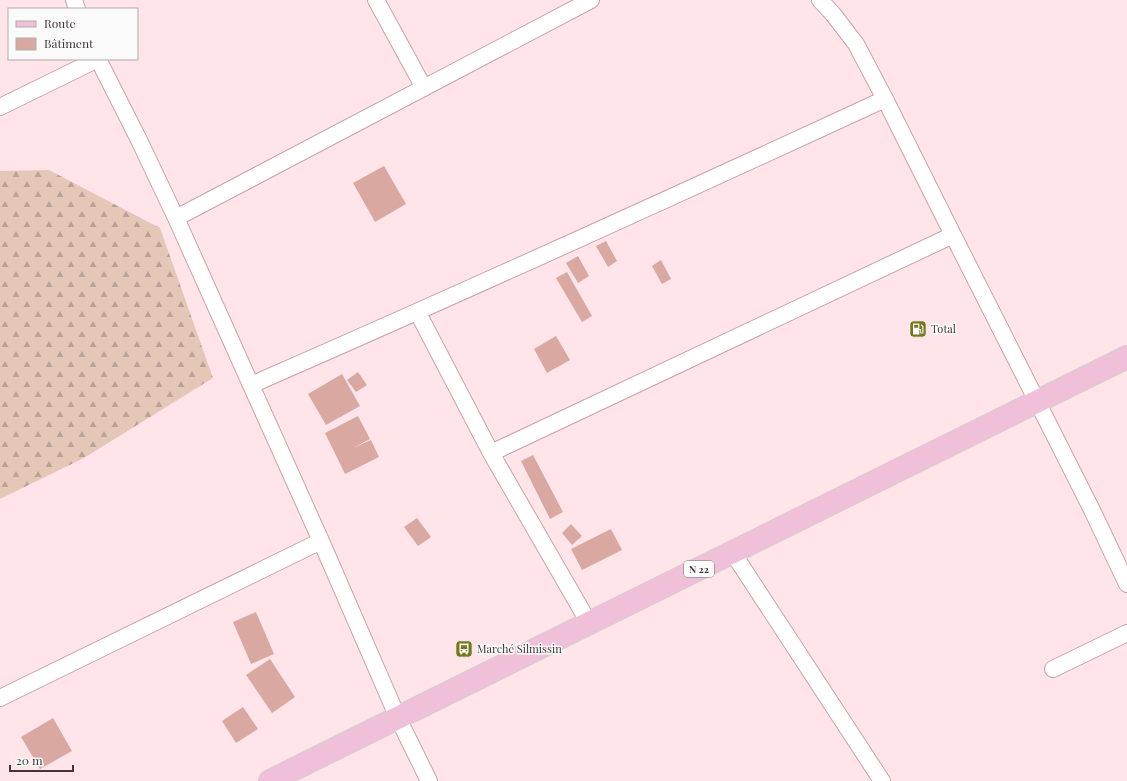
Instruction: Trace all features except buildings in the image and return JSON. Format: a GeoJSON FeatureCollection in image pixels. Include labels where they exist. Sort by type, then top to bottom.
{"type":"FeatureCollection","features":[{"type":"Feature","properties":{"kind":"main road","name":"N 22"},"geometry":{"type":"LineString","coordinates":[[270,781],[1127,357]]}},
{"type":"Feature","properties":{"kind":"street"},"geometry":{"type":"LineString","coordinates":[[376,0],[424,88]]}},
{"type":"Feature","properties":{"kind":"street"},"geometry":{"type":"LineString","coordinates":[[176,218],[591,0]]}},
{"type":"Feature","properties":{"kind":"street"},"geometry":{"type":"LineString","coordinates":[[820,0],[856,44],[886,98],[1127,584]]}},
{"type":"Feature","properties":{"kind":"street"},"geometry":{"type":"LineString","coordinates":[[0,107],[96,60]]}},
{"type":"Feature","properties":{"kind":"street"},"geometry":{"type":"LineString","coordinates":[[99,60],[176,218],[321,541],[398,718],[429,781]]}},
{"type":"Feature","properties":{"kind":"street"},"geometry":{"type":"LineString","coordinates":[[251,385],[418,313],[654,206],[886,98]]}},
{"type":"Feature","properties":{"kind":"street"},"geometry":{"type":"LineString","coordinates":[[492,453],[953,235]]}},
{"type":"Feature","properties":{"kind":"street"},"geometry":{"type":"LineString","coordinates":[[418,313],[492,453],[589,623]]}},
{"type":"Feature","properties":{"kind":"street"},"geometry":{"type":"LineString","coordinates":[[0,698],[321,541]]}},
{"type":"Feature","properties":{"kind":"street"},"geometry":{"type":"LineString","coordinates":[[733,553],[882,781]]}},
{"type":"Feature","properties":{"kind":"street"},"geometry":{"type":"LineString","coordinates":[[1053,669],[1127,633]]}},
{"type":"Feature","properties":{"kind":"green space"},"geometry":{"type":"Polygon","coordinates":[[[49,170],[160,228],[213,378],[84,458],[0,499],[0,171],[49,170]]]}},
{"type":"Feature","properties":{"kind":"place","name":"Total"},"geometry":{"type":"Point","coordinates":[918,329]}},
{"type":"Feature","properties":{"kind":"place","name":"Marché Silmissin"},"geometry":{"type":"Point","coordinates":[464,649]}}]}
